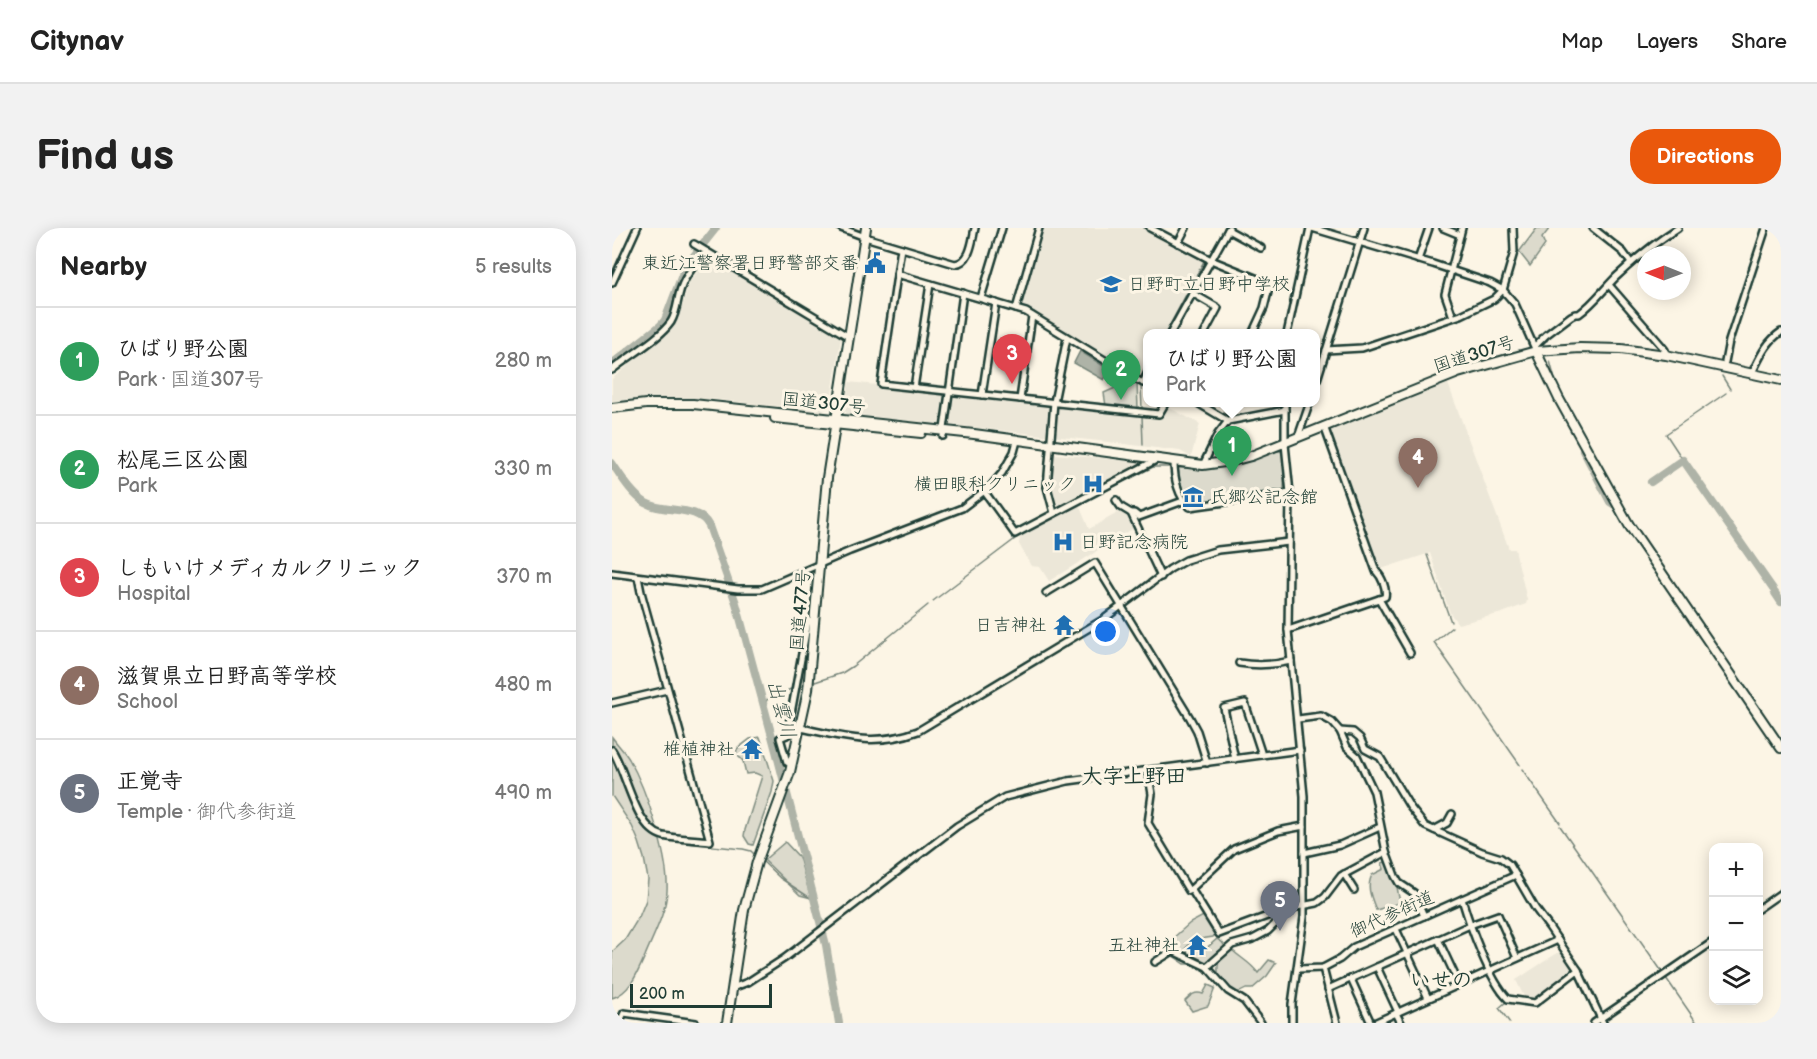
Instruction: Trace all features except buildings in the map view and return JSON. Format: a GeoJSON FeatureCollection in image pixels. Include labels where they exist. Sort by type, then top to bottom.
{"type":"FeatureCollection","features":[{"type":"Feature","properties":{"kind":"highway","name":"国道477号"},"geometry":{"type":"LineString","coordinates":[[728,1023],[744,910],[757,862],[791,768],[808,690],[818,565],[836,422],[866,228]]}},
{"type":"Feature","properties":{"kind":"highway"},"geometry":{"type":"LineString","coordinates":[[1535,349],[1600,348],[1666,356],[1781,380]]}},
{"type":"Feature","properties":{"kind":"highway","name":"国道307号"},"geometry":{"type":"LineString","coordinates":[[612,408],[639,405],[836,422],[943,433],[982,440],[1005,439],[1050,444],[1158,459],[1174,466],[1203,465],[1233,461],[1285,444],[1324,426],[1458,373],[1535,349],[1559,399],[1629,525],[1781,748]]}},
{"type":"Feature","properties":{"kind":"street"},"geometry":{"type":"LineString","coordinates":[[612,283],[637,228]]}},
{"type":"Feature","properties":{"kind":"street"},"geometry":{"type":"LineString","coordinates":[[841,228],[958,264],[966,258],[975,228]]}},
{"type":"Feature","properties":{"kind":"street"},"geometry":{"type":"LineString","coordinates":[[981,298],[1002,228]]}},
{"type":"Feature","properties":{"kind":"street"},"geometry":{"type":"LineString","coordinates":[[1016,309],[1039,228]]}},
{"type":"Feature","properties":{"kind":"street"},"geometry":{"type":"LineString","coordinates":[[1150,228],[1210,260],[1270,284],[1264,308],[1254,329]]}},
{"type":"Feature","properties":{"kind":"street"},"geometry":{"type":"LineString","coordinates":[[1178,243],[1186,228]]}},
{"type":"Feature","properties":{"kind":"street"},"geometry":{"type":"LineString","coordinates":[[1288,329],[1311,228],[1451,270],[1503,290],[1515,303],[1535,349],[1546,335],[1596,301],[1631,263],[1678,228]]}},
{"type":"Feature","properties":{"kind":"street"},"geometry":{"type":"LineString","coordinates":[[1320,370],[1364,228]]}},
{"type":"Feature","properties":{"kind":"street"},"geometry":{"type":"LineString","coordinates":[[1418,260],[1429,228]]}},
{"type":"Feature","properties":{"kind":"street"},"geometry":{"type":"LineString","coordinates":[[1443,228],[1460,235]]}},
{"type":"Feature","properties":{"kind":"street"},"geometry":{"type":"LineString","coordinates":[[1453,317],[1445,294],[1462,228]]}},
{"type":"Feature","properties":{"kind":"street"},"geometry":{"type":"LineString","coordinates":[[1326,350],[1359,349],[1480,307],[1501,294],[1514,252],[1512,228]]}},
{"type":"Feature","properties":{"kind":"street"},"geometry":{"type":"LineString","coordinates":[[1593,228],[1623,252],[1631,263]]}},
{"type":"Feature","properties":{"kind":"street"},"geometry":{"type":"LineString","coordinates":[[1725,362],[1729,341],[1766,228]]}},
{"type":"Feature","properties":{"kind":"street"},"geometry":{"type":"LineString","coordinates":[[1172,329],[1228,229],[1261,248]]}},
{"type":"Feature","properties":{"kind":"street"},"geometry":{"type":"LineString","coordinates":[[694,244],[849,337]]}},
{"type":"Feature","properties":{"kind":"street"},"geometry":{"type":"LineString","coordinates":[[902,248],[881,384],[1159,414],[1163,407]]}},
{"type":"Feature","properties":{"kind":"street"},"geometry":{"type":"LineString","coordinates":[[612,370],[660,334],[669,324],[674,317],[683,283],[705,251]]}},
{"type":"Feature","properties":{"kind":"street"},"geometry":{"type":"LineString","coordinates":[[897,274],[981,298],[1032,316],[1143,382]]}},
{"type":"Feature","properties":{"kind":"street"},"geometry":{"type":"LineString","coordinates":[[914,388],[930,284]]}},
{"type":"Feature","properties":{"kind":"street"},"geometry":{"type":"LineString","coordinates":[[1610,285],[1662,345],[1666,356]]}},
{"type":"Feature","properties":{"kind":"street"},"geometry":{"type":"LineString","coordinates":[[943,433],[963,293]]}},
{"type":"Feature","properties":{"kind":"street"},"geometry":{"type":"LineString","coordinates":[[1192,293],[1218,308],[1206,329]]}},
{"type":"Feature","properties":{"kind":"street"},"geometry":{"type":"LineString","coordinates":[[982,395],[996,303]]}},
{"type":"Feature","properties":{"kind":"street"},"geometry":{"type":"LineString","coordinates":[[1020,399],[1032,316]]}},
{"type":"Feature","properties":{"kind":"street"},"geometry":{"type":"LineString","coordinates":[[1752,373],[1766,347],[1781,332]]}},
{"type":"Feature","properties":{"kind":"street"},"geometry":{"type":"LineString","coordinates":[[1054,513],[1047,487],[1050,444],[1054,402],[1067,338]]}},
{"type":"Feature","properties":{"kind":"street"},"geometry":{"type":"LineString","coordinates":[[1209,407],[1228,422]]}},
{"type":"Feature","properties":{"kind":"street"},"geometry":{"type":"LineString","coordinates":[[1298,437],[1308,407]]}},
{"type":"Feature","properties":{"kind":"street"},"geometry":{"type":"LineString","coordinates":[[1203,465],[1218,434],[1228,422],[1285,410],[1285,444],[1290,493],[1288,630],[1298,720],[1304,826],[1304,905],[1292,1004],[1292,1023]]}},
{"type":"Feature","properties":{"kind":"street"},"geometry":{"type":"LineString","coordinates":[[1288,630],[1385,597],[1386,593],[1324,426]]}},
{"type":"Feature","properties":{"kind":"street"},"geometry":{"type":"LineString","coordinates":[[612,573],[723,588],[762,589],[897,532],[951,513],[984,491],[1002,473],[1014,452],[1017,441]]}},
{"type":"Feature","properties":{"kind":"street"},"geometry":{"type":"LineString","coordinates":[[984,491],[1015,534],[1158,459]]}},
{"type":"Feature","properties":{"kind":"street"},"geometry":{"type":"LineString","coordinates":[[1174,466],[1183,501],[1190,507],[1290,493]]}},
{"type":"Feature","properties":{"kind":"street"},"geometry":{"type":"LineString","coordinates":[[1116,500],[1121,507],[1138,517],[1183,501]]}},
{"type":"Feature","properties":{"kind":"street"},"geometry":{"type":"LineString","coordinates":[[1131,513],[1161,577]]}},
{"type":"Feature","properties":{"kind":"street"},"geometry":{"type":"LineString","coordinates":[[801,728],[866,740],[885,740],[918,731],[1121,607],[1186,560],[1211,551],[1289,542]]}},
{"type":"Feature","properties":{"kind":"street"},"geometry":{"type":"LineString","coordinates":[[1047,593],[1095,563],[1190,718],[1197,731],[1207,763]]}},
{"type":"Feature","properties":{"kind":"street"},"geometry":{"type":"LineString","coordinates":[[612,750],[622,769],[639,814],[652,832],[663,836],[710,841],[638,577]]}},
{"type":"Feature","properties":{"kind":"street"},"geometry":{"type":"LineString","coordinates":[[1379,599],[1410,653]]}},
{"type":"Feature","properties":{"kind":"street"},"geometry":{"type":"LineString","coordinates":[[791,768],[780,738],[787,735],[808,621],[814,622]]}},
{"type":"Feature","properties":{"kind":"street"},"geometry":{"type":"LineString","coordinates":[[1239,663],[1272,665],[1291,661]]}},
{"type":"Feature","properties":{"kind":"street"},"geometry":{"type":"LineString","coordinates":[[612,703],[667,690]]}},
{"type":"Feature","properties":{"kind":"street"},"geometry":{"type":"LineString","coordinates":[[1235,759],[1224,708],[1245,703],[1262,755]]}},
{"type":"Feature","properties":{"kind":"street"},"geometry":{"type":"LineString","coordinates":[[1298,720],[1321,716],[1332,722],[1340,731],[1347,747],[1357,756],[1374,792],[1386,852],[1395,876],[1400,883],[1414,893],[1424,916]]}},
{"type":"Feature","properties":{"kind":"street"},"geometry":{"type":"LineString","coordinates":[[1340,731],[1353,732],[1365,749],[1380,757],[1422,823],[1502,858],[1509,865],[1530,902],[1578,970],[1602,1021]]}},
{"type":"Feature","properties":{"kind":"street"},"geometry":{"type":"LineString","coordinates":[[732,988],[766,970],[957,826],[1005,797],[1056,783],[1300,750]]}},
{"type":"Feature","properties":{"kind":"street"},"geometry":{"type":"LineString","coordinates":[[1148,771],[1152,794],[1148,823],[1189,891],[1191,889],[1219,934],[1292,908],[1317,903],[1334,882],[1344,874],[1386,852]]}},
{"type":"Feature","properties":{"kind":"street"},"geometry":{"type":"LineString","coordinates":[[1434,830],[1448,823],[1452,814]]}},
{"type":"Feature","properties":{"kind":"street"},"geometry":{"type":"LineString","coordinates":[[1191,889],[1234,849],[1278,831],[1304,826]]}},
{"type":"Feature","properties":{"kind":"street"},"geometry":{"type":"LineString","coordinates":[[1304,853],[1340,845],[1380,827]]}},
{"type":"Feature","properties":{"kind":"street"},"geometry":{"type":"LineString","coordinates":[[1344,874],[1354,890]]}},
{"type":"Feature","properties":{"kind":"street","name":"御代参街道"},"geometry":{"type":"LineString","coordinates":[[1323,968],[1340,959],[1354,947],[1516,875]]}},
{"type":"Feature","properties":{"kind":"street"},"geometry":{"type":"LineString","coordinates":[[1763,906],[1781,893]]}},
{"type":"Feature","properties":{"kind":"street"},"geometry":{"type":"LineString","coordinates":[[1462,899],[1470,925],[1499,989],[1508,999],[1535,1003],[1578,970]]}},
{"type":"Feature","properties":{"kind":"street"},"geometry":{"type":"LineString","coordinates":[[1207,967],[1232,945],[1268,931],[1292,908]]}},
{"type":"Feature","properties":{"kind":"street"},"geometry":{"type":"LineString","coordinates":[[1328,989],[1470,925],[1498,915],[1517,958]]}},
{"type":"Feature","properties":{"kind":"street"},"geometry":{"type":"LineString","coordinates":[[1396,929],[1428,998]]}},
{"type":"Feature","properties":{"kind":"street"},"geometry":{"type":"LineString","coordinates":[[1438,939],[1459,984]]}},
{"type":"Feature","properties":{"kind":"street"},"geometry":{"type":"LineString","coordinates":[[1351,979],[1372,1023],[1558,940]]}},
{"type":"Feature","properties":{"kind":"street"},"geometry":{"type":"LineString","coordinates":[[1594,1023],[1602,1021],[1709,944]]}},
{"type":"Feature","properties":{"kind":"street"},"geometry":{"type":"LineString","coordinates":[[1155,962],[1174,951],[1207,967],[1228,991],[1244,1001],[1261,1023]]}},
{"type":"Feature","properties":{"kind":"street"},"geometry":{"type":"LineString","coordinates":[[1377,967],[1401,1023]]}},
{"type":"Feature","properties":{"kind":"street"},"geometry":{"type":"LineString","coordinates":[[1298,969],[1323,968],[1336,1023]]}},
{"type":"Feature","properties":{"kind":"street"},"geometry":{"type":"LineString","coordinates":[[619,1023],[624,1012],[696,1023]]}},
{"type":"Feature","properties":{"kind":"shaded area","name":"日野町立日野中学校"},"geometry":{"type":"Polygon","coordinates":[[[1044,228],[1145,228],[1206,260],[1169,329],[1143,329],[1143,379],[1060,331],[1062,330],[1022,305],[1044,228]]]}},
{"type":"Feature","properties":{"kind":"shaded area"},"geometry":{"type":"Polygon","coordinates":[[[1537,228],[1550,228],[1542,238],[1545,245],[1530,266],[1519,252],[1537,228]]]}},
{"type":"Feature","properties":{"kind":"shaded area"},"geometry":{"type":"Polygon","coordinates":[[[709,256],[841,338],[830,407],[823,411],[710,399],[651,398],[612,401],[612,379],[678,319],[689,283],[709,256]]]}},
{"type":"Feature","properties":{"kind":"shaded area"},"geometry":{"type":"Polygon","coordinates":[[[1080,351],[1110,370],[1104,380],[1074,363],[1080,351]]]}},
{"type":"Feature","properties":{"kind":"shaded area"},"geometry":{"type":"Polygon","coordinates":[[[1133,380],[1137,383],[1138,409],[1106,406],[1104,393],[1133,380]]]}},
{"type":"Feature","properties":{"kind":"shaded area"},"geometry":{"type":"Polygon","coordinates":[[[1447,381],[1509,549],[1515,549],[1527,600],[1526,604],[1502,613],[1458,624],[1450,613],[1430,553],[1378,570],[1327,428],[1447,381]]]}},
{"type":"Feature","properties":{"kind":"shaded area"},"geometry":{"type":"Polygon","coordinates":[[[849,382],[1160,416],[1165,407],[1168,407],[1200,424],[1191,457],[1180,451],[847,414],[844,410],[849,382]]]}},
{"type":"Feature","properties":{"kind":"shaded area"},"geometry":{"type":"Polygon","coordinates":[[[1281,451],[1285,457],[1284,490],[1190,504],[1182,497],[1178,468],[1216,466],[1281,451]]]}},
{"type":"Feature","properties":{"kind":"shaded area"},"geometry":{"type":"Polygon","coordinates":[[[1054,454],[1146,462],[1060,509],[1052,491],[1054,454]]]}},
{"type":"Feature","properties":{"kind":"shaded area","name":"日野記念病院"},"geometry":{"type":"Polygon","coordinates":[[[1079,505],[1089,529],[1123,510],[1128,514],[1135,528],[1109,541],[1049,581],[1040,567],[1031,566],[1019,544],[1020,537],[1079,505]]]}},
{"type":"Feature","properties":{"kind":"shaded area"},"geometry":{"type":"Polygon","coordinates":[[[612,737],[629,759],[649,805],[664,860],[667,891],[662,916],[636,975],[624,992],[612,998],[612,952],[625,940],[639,917],[646,900],[648,879],[639,842],[632,826],[612,796],[612,737]]]}},
{"type":"Feature","properties":{"kind":"shaded area"},"geometry":{"type":"Polygon","coordinates":[[[760,737],[774,781],[753,845],[749,844],[744,836],[762,776],[755,773],[746,774],[743,761],[736,754],[737,749],[750,739],[760,737]]]}},
{"type":"Feature","properties":{"kind":"shaded area"},"geometry":{"type":"Polygon","coordinates":[[[785,842],[799,857],[811,898],[800,895],[764,860],[785,842]]]}},
{"type":"Feature","properties":{"kind":"shaded area"},"geometry":{"type":"Polygon","coordinates":[[[1386,862],[1391,875],[1398,883],[1400,903],[1376,910],[1370,892],[1370,879],[1372,875],[1384,869],[1382,863],[1386,862]]]}},
{"type":"Feature","properties":{"kind":"shaded area"},"geometry":{"type":"Polygon","coordinates":[[[1207,914],[1216,933],[1213,937],[1194,940],[1186,948],[1189,955],[1197,947],[1202,952],[1217,939],[1222,942],[1226,948],[1206,971],[1196,964],[1185,964],[1172,955],[1173,938],[1190,923],[1207,914]]]}},
{"type":"Feature","properties":{"kind":"shaded area"},"geometry":{"type":"Polygon","coordinates":[[[1231,949],[1258,973],[1269,960],[1276,963],[1267,976],[1252,989],[1233,992],[1223,985],[1218,973],[1220,959],[1231,949]]]}},
{"type":"Feature","properties":{"kind":"shaded area"},"geometry":{"type":"Polygon","coordinates":[[[1562,950],[1575,969],[1535,1000],[1525,999],[1516,980],[1562,950]]]}},
{"type":"Feature","properties":{"kind":"shaded area"},"geometry":{"type":"Polygon","coordinates":[[[1208,985],[1215,988],[1208,1006],[1192,1011],[1185,1001],[1193,994],[1203,994],[1208,985]]]}},
{"type":"Feature","properties":{"kind":"waterway","name":"出雲川"},"geometry":{"type":"LineString","coordinates":[[612,364],[665,320],[685,267],[716,228]]}},
{"type":"Feature","properties":{"kind":"waterway"},"geometry":{"type":"LineString","coordinates":[[1144,228],[1204,261],[1168,329]]}},
{"type":"Feature","properties":{"kind":"waterway"},"geometry":{"type":"LineString","coordinates":[[1666,233],[1672,228]]}},
{"type":"Feature","properties":{"kind":"waterway"},"geometry":{"type":"LineString","coordinates":[[1633,258],[1655,241]]}},
{"type":"Feature","properties":{"kind":"waterway"},"geometry":{"type":"LineString","coordinates":[[1568,322],[1576,316]]}},
{"type":"Feature","properties":{"kind":"waterway"},"geometry":{"type":"LineString","coordinates":[[1547,341],[1550,335]]}},
{"type":"Feature","properties":{"kind":"waterway"},"geometry":{"type":"LineString","coordinates":[[1550,361],[1554,376]]}},
{"type":"Feature","properties":{"kind":"waterway"},"geometry":{"type":"LineString","coordinates":[[1722,376],[1730,389]]}},
{"type":"Feature","properties":{"kind":"waterway"},"geometry":{"type":"LineString","coordinates":[[1141,385],[1142,409]]}},
{"type":"Feature","properties":{"kind":"waterway"},"geometry":{"type":"LineString","coordinates":[[1683,460],[1666,434],[1726,393]]}},
{"type":"Feature","properties":{"kind":"waterway"},"geometry":{"type":"LineString","coordinates":[[1142,415],[1143,445]]}},
{"type":"Feature","properties":{"kind":"waterway"},"geometry":{"type":"LineString","coordinates":[[1583,450],[1613,504]]}},
{"type":"Feature","properties":{"kind":"waterway"},"geometry":{"type":"LineString","coordinates":[[1651,482],[1683,460],[1773,589]]}},
{"type":"Feature","properties":{"kind":"waterway","name":"出雲川"},"geometry":{"type":"LineString","coordinates":[[612,463],[641,500],[654,506],[697,515],[709,526],[736,603],[776,751],[826,945],[839,1023]]}},
{"type":"Feature","properties":{"kind":"waterway"},"geometry":{"type":"LineString","coordinates":[[1065,511],[1153,467],[1172,467]]}},
{"type":"Feature","properties":{"kind":"waterway"},"geometry":{"type":"LineString","coordinates":[[1177,467],[1196,468]]}},
{"type":"Feature","properties":{"kind":"waterway"},"geometry":{"type":"LineString","coordinates":[[933,601],[1023,533]]}},
{"type":"Feature","properties":{"kind":"waterway"},"geometry":{"type":"LineString","coordinates":[[1427,555],[1451,622]]}},
{"type":"Feature","properties":{"kind":"waterway"},"geometry":{"type":"LineString","coordinates":[[1775,593],[1781,602]]}},
{"type":"Feature","properties":{"kind":"waterway"},"geometry":{"type":"LineString","coordinates":[[815,682],[842,673],[853,666],[928,605]]}},
{"type":"Feature","properties":{"kind":"waterway"},"geometry":{"type":"LineString","coordinates":[[1452,627],[1434,642],[1520,765]]}},
{"type":"Feature","properties":{"kind":"waterway"},"geometry":{"type":"LineString","coordinates":[[799,687],[803,686]]}},
{"type":"Feature","properties":{"kind":"waterway"},"geometry":{"type":"LineString","coordinates":[[764,706],[768,698],[791,689]]}},
{"type":"Feature","properties":{"kind":"waterway"},"geometry":{"type":"LineString","coordinates":[[612,758],[641,824],[653,835],[692,844],[743,849],[755,855]]}},
{"type":"Feature","properties":{"kind":"waterway"},"geometry":{"type":"LineString","coordinates":[[1522,769],[1560,823]]}},
{"type":"Feature","properties":{"kind":"waterway"},"geometry":{"type":"LineString","coordinates":[[1560,826],[1663,973]]}},
{"type":"Feature","properties":{"kind":"waterway"},"geometry":{"type":"LineString","coordinates":[[761,860],[780,878],[815,901]]}},
{"type":"Feature","properties":{"kind":"waterway"},"geometry":{"type":"LineString","coordinates":[[1666,978],[1697,1023]]}},
{"type":"Feature","properties":{"kind":"waterway"},"geometry":{"type":"LineString","coordinates":[[1498,994],[1506,1002],[1499,1008],[1510,1023]]}},
{"type":"Feature","properties":{"kind":"place","name":"東近江警察署日野警部交番"},"geometry":{"type":"Point","coordinates":[875,263]}},
{"type":"Feature","properties":{"kind":"place","name":"日野町立日野中学校"},"geometry":{"type":"Point","coordinates":[1111,284]}},
{"type":"Feature","properties":{"kind":"place","name":"しもいけメディカルクリニック"},"geometry":{"type":"Point","coordinates":[1012,384]}},
{"type":"Feature","properties":{"kind":"place","name":"松尾三区公園"},"geometry":{"type":"Point","coordinates":[1121,400]}},
{"type":"Feature","properties":{"kind":"place","name":"ひばり野公園"},"geometry":{"type":"Point","coordinates":[1232,476]}},
{"type":"Feature","properties":{"kind":"place","name":"横田眼科クリニック"},"geometry":{"type":"Point","coordinates":[1093,484]}},
{"type":"Feature","properties":{"kind":"place","name":"滋賀県立日野高等学校"},"geometry":{"type":"Point","coordinates":[1418,488]}},
{"type":"Feature","properties":{"kind":"place","name":"氏郷公記念館"},"geometry":{"type":"Point","coordinates":[1193,497]}},
{"type":"Feature","properties":{"kind":"place","name":"日野記念病院"},"geometry":{"type":"Point","coordinates":[1063,542]}},
{"type":"Feature","properties":{"kind":"place","name":"日吉神社"},"geometry":{"type":"Point","coordinates":[1064,625]}},
{"type":"Feature","properties":{"kind":"place","name":"椎植神社"},"geometry":{"type":"Point","coordinates":[752,749]}},
{"type":"Feature","properties":{"kind":"place","name":"正覚寺"},"geometry":{"type":"Point","coordinates":[1280,931]}},
{"type":"Feature","properties":{"kind":"place","name":"五社神社"},"geometry":{"type":"Point","coordinates":[1197,945]}},
{"type":"Feature","properties":{"kind":"district","name":"大字上野田"},"geometry":{"type":"Point","coordinates":[1134,776]}},
{"type":"Feature","properties":{"kind":"district","name":"いせの"},"geometry":{"type":"Point","coordinates":[1441,980]}}]}
